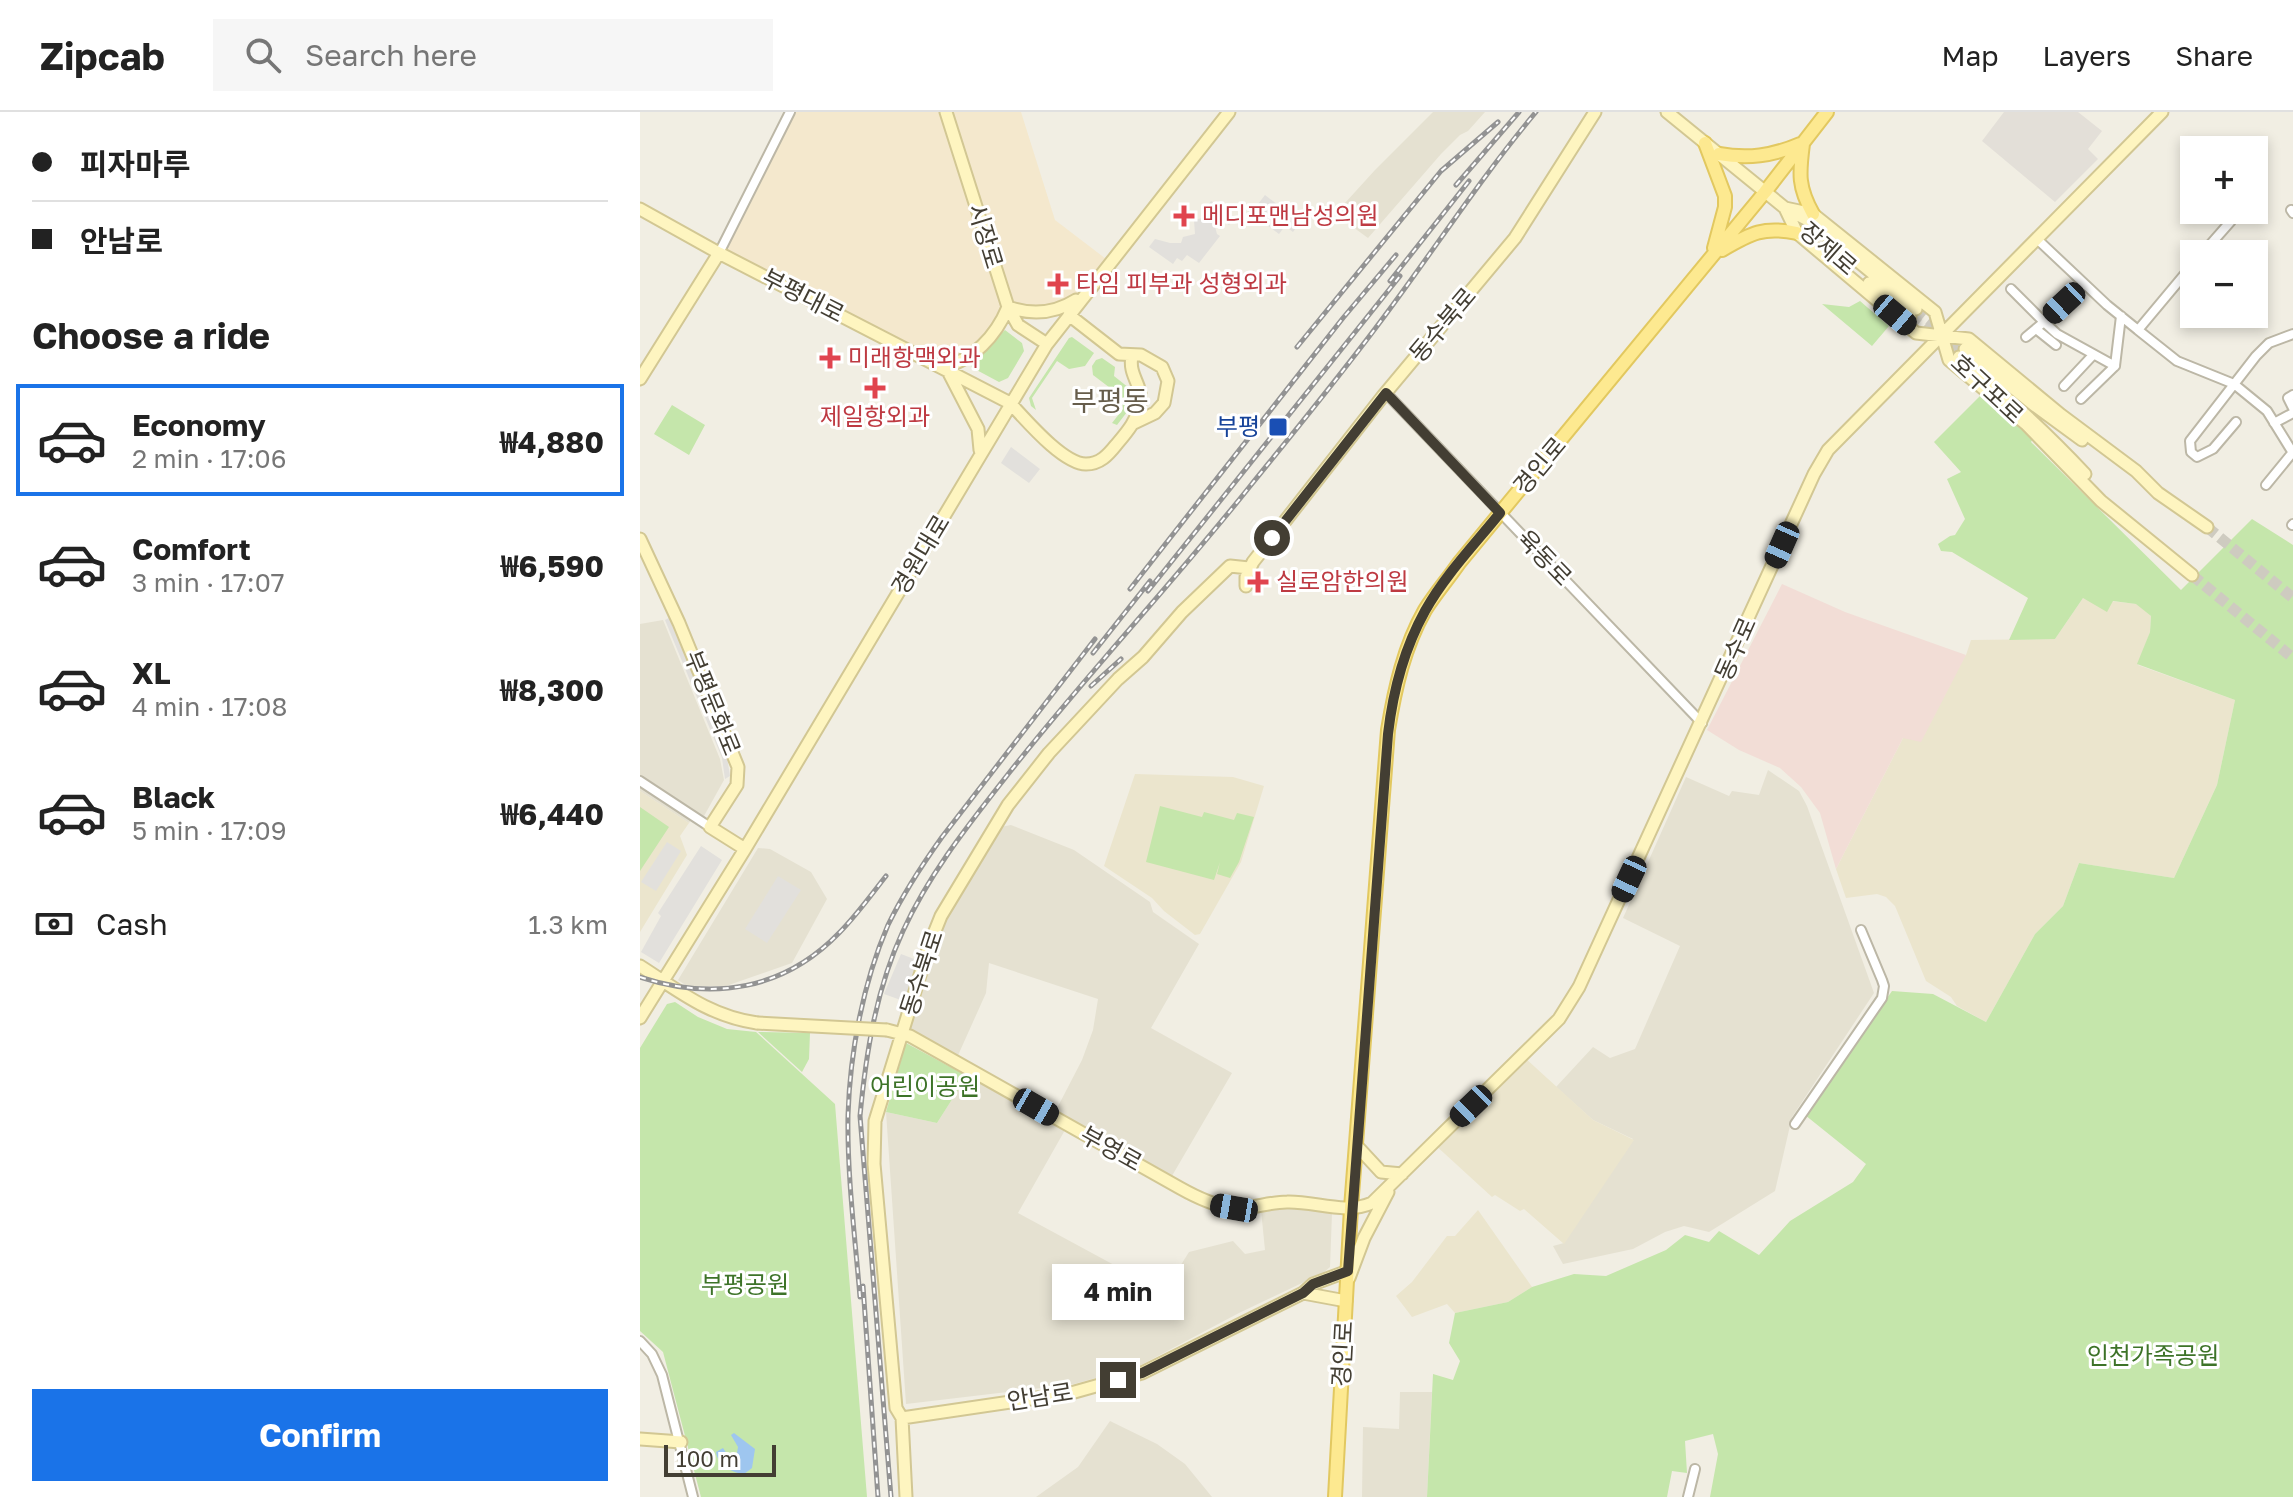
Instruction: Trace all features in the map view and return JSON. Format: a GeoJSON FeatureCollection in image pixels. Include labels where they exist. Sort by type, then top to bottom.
{"type":"FeatureCollection","features":[{"type":"Feature","properties":{"kind":"main road","name":"경인로"},"geometry":{"type":"LineString","coordinates":[[1335,1497],[1351,1208],[1388,734],[1405,652],[1426,609],[1459,563],[1765,192],[1827,112]]}},
{"type":"Feature","properties":{"kind":"main road"},"geometry":{"type":"LineString","coordinates":[[1705,143],[1725,196],[1713,255]]}},
{"type":"Feature","properties":{"kind":"main road"},"geometry":{"type":"LineString","coordinates":[[1719,154],[1741,158],[1778,154],[1803,143]]}},
{"type":"Feature","properties":{"kind":"main road"},"geometry":{"type":"LineString","coordinates":[[1803,143],[1799,173],[1801,193],[1813,214]]}},
{"type":"Feature","properties":{"kind":"main road"},"geometry":{"type":"LineString","coordinates":[[1713,255],[1746,236],[1774,228],[1797,233]]}},
{"type":"Feature","properties":{"kind":"street"},"geometry":{"type":"LineString","coordinates":[[640,379],[719,253],[790,112]]}},
{"type":"Feature","properties":{"kind":"street","name":"시장로"},"geometry":{"type":"LineString","coordinates":[[946,112],[1008,307],[1018,325],[1047,344]]}},
{"type":"Feature","properties":{"kind":"street","name":"경원대로"},"geometry":{"type":"LineString","coordinates":[[640,1018],[745,849],[1047,344],[1229,112]]}},
{"type":"Feature","properties":{"kind":"street","name":"동수북로"},"geometry":{"type":"LineString","coordinates":[[1246,586],[1249,568],[1386,393],[1515,238],[1595,112]]}},
{"type":"Feature","properties":{"kind":"street","name":"장제로"},"geometry":{"type":"LineString","coordinates":[[1667,112],[1785,208],[1800,228],[1913,313]]}},
{"type":"Feature","properties":{"kind":"street","name":"동수로"},"geometry":{"type":"LineString","coordinates":[[1351,1208],[1372,1203],[1559,1019],[1579,987],[1814,474],[1828,450],[2162,112]]}},
{"type":"Feature","properties":{"kind":"street"},"geometry":{"type":"LineString","coordinates":[[1785,208],[1813,214],[1935,312],[1941,335],[1916,333],[1797,233],[1785,208]]}},
{"type":"Feature","properties":{"kind":"street","name":"부평대로"},"geometry":{"type":"LineString","coordinates":[[640,209],[1010,403],[1061,452],[1070,459],[1086,464],[1105,458],[1134,423],[1159,409],[1164,403],[1168,381],[1162,367],[1141,355],[1125,356],[1115,351],[1069,315]]}},
{"type":"Feature","properties":{"kind":"street"},"geometry":{"type":"LineString","coordinates":[[2214,240],[2228,224]]}},
{"type":"Feature","properties":{"kind":"street"},"geometry":{"type":"LineString","coordinates":[[2037,239],[2084,284],[2177,361],[2234,384],[2267,411],[2293,452],[2266,485]]}},
{"type":"Feature","properties":{"kind":"street"},"geometry":{"type":"LineString","coordinates":[[2138,330],[2180,280]]}},
{"type":"Feature","properties":{"kind":"street"},"geometry":{"type":"LineString","coordinates":[[2026,337],[2084,284]]}},
{"type":"Feature","properties":{"kind":"street"},"geometry":{"type":"LineString","coordinates":[[2011,289],[2057,334],[2115,366]]}},
{"type":"Feature","properties":{"kind":"street"},"geometry":{"type":"LineString","coordinates":[[979,457],[981,442],[978,429],[945,369],[968,358],[998,328],[1008,307],[1032,313],[1051,312],[1073,302],[1086,291]]}},
{"type":"Feature","properties":{"kind":"street"},"geometry":{"type":"LineString","coordinates":[[2081,399],[2115,366],[2121,316]]}},
{"type":"Feature","properties":{"kind":"street"},"geometry":{"type":"LineString","coordinates":[[2036,329],[2056,345]]}},
{"type":"Feature","properties":{"kind":"street"},"geometry":{"type":"LineString","coordinates":[[2236,422],[2213,449],[2197,457],[2191,452],[2190,441],[2250,362],[2269,343],[2293,334]]}},
{"type":"Feature","properties":{"kind":"street","name":"호구포로"},"geometry":{"type":"LineString","coordinates":[[2158,493],[2136,471],[2061,415],[1969,339],[1941,335],[1949,360],[2026,424],[2101,501],[2192,575]]}},
{"type":"Feature","properties":{"kind":"street","name":"호구포로"},"geometry":{"type":"LineString","coordinates":[[2132,526],[2048,434],[1962,353],[2207,527]]}},
{"type":"Feature","properties":{"kind":"street"},"geometry":{"type":"LineString","coordinates":[[2064,386],[2093,355]]}},
{"type":"Feature","properties":{"kind":"street"},"geometry":{"type":"LineString","coordinates":[[1132,356],[1131,371],[1140,392],[1134,423]]}},
{"type":"Feature","properties":{"kind":"street","name":"육동로"},"geometry":{"type":"LineString","coordinates":[[1386,393],[1702,723]]}},
{"type":"Feature","properties":{"kind":"street"},"geometry":{"type":"LineString","coordinates":[[2274,423],[2293,410],[2288,398],[2293,395]]}},
{"type":"Feature","properties":{"kind":"street","name":"부평문화로"},"geometry":{"type":"LineString","coordinates":[[640,539],[679,623],[737,763],[737,785],[710,827]]}},
{"type":"Feature","properties":{"kind":"street","name":"동수북로"},"geometry":{"type":"LineString","coordinates":[[906,1497],[902,1418],[896,1408],[874,1149],[875,1121],[929,946],[941,916],[1008,805],[1049,753],[1118,679],[1143,657],[1182,612],[1230,566],[1249,568]]}},
{"type":"Feature","properties":{"kind":"street"},"geometry":{"type":"LineString","coordinates":[[640,781],[745,849]]}},
{"type":"Feature","properties":{"kind":"street"},"geometry":{"type":"LineString","coordinates":[[1795,1124],[1882,998],[1884,986],[1861,930]]}},
{"type":"Feature","properties":{"kind":"street"},"geometry":{"type":"LineString","coordinates":[[640,966],[663,981]]}},
{"type":"Feature","properties":{"kind":"street","name":"부영로"},"geometry":{"type":"LineString","coordinates":[[663,981],[709,1010],[733,1020],[887,1030],[902,1034],[1203,1200],[1234,1208],[1287,1202],[1351,1208]]}},
{"type":"Feature","properties":{"kind":"street"},"geometry":{"type":"LineString","coordinates":[[1347,1277],[1364,1238],[1398,1177],[1381,1172],[1356,1145]]}},
{"type":"Feature","properties":{"kind":"street","name":"안남로"},"geometry":{"type":"LineString","coordinates":[[902,1418],[1071,1393],[1142,1373],[1303,1293],[1313,1284],[1347,1277]]}},
{"type":"Feature","properties":{"kind":"street"},"geometry":{"type":"LineString","coordinates":[[1303,1293],[1346,1301]]}},
{"type":"Feature","properties":{"kind":"street"},"geometry":{"type":"LineString","coordinates":[[640,1341],[657,1361],[681,1442],[693,1497]]}},
{"type":"Feature","properties":{"kind":"street"},"geometry":{"type":"LineString","coordinates":[[640,1439],[681,1442]]}},
{"type":"Feature","properties":{"kind":"street"},"geometry":{"type":"LineString","coordinates":[[1688,1497],[1695,1469]]}},
{"type":"Feature","properties":{"kind":"shaded area"},"geometry":{"type":"Polygon","coordinates":[[[790,112],[1021,112],[1055,220],[1110,262],[1086,291],[1063,308],[1008,307],[986,341],[942,367],[719,253],[790,112]]]}},
{"type":"Feature","properties":{"kind":"shaded area"},"geometry":{"type":"Polygon","coordinates":[[[1433,112],[1485,112],[1441,154],[1368,238],[1335,214],[1433,112]]]}},
{"type":"Feature","properties":{"kind":"shaded area"},"geometry":{"type":"Polygon","coordinates":[[[2004,112],[2078,112],[2102,131],[2088,149],[2098,159],[2055,202],[1982,141],[2004,112]]]}},
{"type":"Feature","properties":{"kind":"shaded area"},"geometry":{"type":"Polygon","coordinates":[[[1265,195],[1300,222],[1293,232],[1285,226],[1279,234],[1251,213],[1265,195]]]}},
{"type":"Feature","properties":{"kind":"shaded area"},"geometry":{"type":"Polygon","coordinates":[[[1211,201],[1219,206],[1221,216],[1228,214],[1234,219],[1229,225],[1222,220],[1214,223],[1220,236],[1199,263],[1187,255],[1182,261],[1177,258],[1173,264],[1149,247],[1155,239],[1181,243],[1183,237],[1195,234],[1194,220],[1202,218],[1204,223],[1213,220],[1211,201]]]}},
{"type":"Feature","properties":{"kind":"shaded area"},"geometry":{"type":"Polygon","coordinates":[[[1011,447],[1040,469],[1029,483],[1001,463],[1011,447]]]}},
{"type":"Feature","properties":{"kind":"shaded area"},"geometry":{"type":"Polygon","coordinates":[[[1782,584],[1845,612],[1966,655],[1921,742],[1903,738],[1836,869],[1820,813],[1801,787],[1780,768],[1739,750],[1707,730],[1782,584]]]}},
{"type":"Feature","properties":{"kind":"shaded area"},"geometry":{"type":"Polygon","coordinates":[[[2083,598],[2137,604],[2151,616],[2150,632],[2138,665],[2235,700],[2217,785],[2174,878],[2079,863],[2063,906],[2035,934],[1986,1022],[1957,1006],[1951,997],[1926,981],[1895,906],[1886,897],[1877,894],[1846,898],[1836,869],[1903,738],[1966,655],[1971,640],[2055,639],[2083,598]]]}},
{"type":"Feature","properties":{"kind":"shaded area"},"geometry":{"type":"Polygon","coordinates":[[[669,618],[727,757],[730,776],[725,779],[722,758],[665,620],[669,618]]]}},
{"type":"Feature","properties":{"kind":"shaded area"},"geometry":{"type":"Polygon","coordinates":[[[663,620],[720,759],[724,780],[704,816],[697,812],[689,823],[640,791],[640,624],[663,620]]]}},
{"type":"Feature","properties":{"kind":"shaded area"},"geometry":{"type":"Polygon","coordinates":[[[1768,770],[1799,791],[1807,806],[1874,993],[1792,1117],[1775,1191],[1709,1232],[1684,1226],[1633,1249],[1563,1264],[1553,1246],[1564,1243],[1633,1139],[1593,1120],[1556,1087],[1593,1047],[1610,1058],[1635,1049],[1680,946],[1623,918],[1686,777],[1729,796],[1732,791],[1759,795],[1768,770]]]}},
{"type":"Feature","properties":{"kind":"shaded area"},"geometry":{"type":"Polygon","coordinates":[[[1135,774],[1233,777],[1264,786],[1241,862],[1200,934],[1195,935],[1152,898],[1104,866],[1135,774]]]}},
{"type":"Feature","properties":{"kind":"shaded area"},"geometry":{"type":"Polygon","coordinates":[[[640,791],[689,823],[680,836],[687,855],[640,932],[640,791]]]}},
{"type":"Feature","properties":{"kind":"shaded area"},"geometry":{"type":"Polygon","coordinates":[[[1011,825],[1074,850],[1150,902],[1153,912],[1199,944],[1151,1028],[1232,1073],[1169,1181],[1053,1116],[1082,1060],[1093,1030],[1098,999],[989,963],[986,993],[955,1062],[902,1034],[929,946],[995,828],[1011,825]]]}},
{"type":"Feature","properties":{"kind":"shaded area"},"geometry":{"type":"Polygon","coordinates":[[[667,842],[681,851],[656,891],[641,882],[667,842]]]}},
{"type":"Feature","properties":{"kind":"shaded area"},"geometry":{"type":"Polygon","coordinates":[[[701,846],[722,860],[659,963],[641,952],[661,916],[658,913],[701,846]]]}},
{"type":"Feature","properties":{"kind":"shaded area"},"geometry":{"type":"Polygon","coordinates":[[[758,848],[770,849],[811,872],[827,899],[792,963],[726,986],[687,986],[678,980],[758,848]]]}},
{"type":"Feature","properties":{"kind":"shaded area"},"geometry":{"type":"Polygon","coordinates":[[[778,876],[801,890],[767,943],[745,929],[778,876]]]}},
{"type":"Feature","properties":{"kind":"shaded area"},"geometry":{"type":"Polygon","coordinates":[[[901,954],[922,962],[909,1003],[884,994],[901,954]]]}},
{"type":"Feature","properties":{"kind":"shaded area"},"geometry":{"type":"Polygon","coordinates":[[[1523,1056],[1593,1120],[1634,1140],[1564,1244],[1524,1209],[1520,1211],[1495,1195],[1492,1197],[1433,1143],[1523,1056]]]}},
{"type":"Feature","properties":{"kind":"shaded area"},"geometry":{"type":"Polygon","coordinates":[[[967,1076],[1065,1130],[1018,1213],[1164,1292],[1189,1252],[1233,1241],[1245,1254],[1265,1250],[1261,1210],[1296,1209],[1332,1213],[1330,1267],[1139,1366],[1074,1384],[906,1404],[886,1112],[937,1123],[967,1076]]]}},
{"type":"Feature","properties":{"kind":"shaded area"},"geometry":{"type":"Polygon","coordinates":[[[1478,1210],[1532,1287],[1508,1302],[1455,1313],[1447,1304],[1412,1317],[1396,1296],[1412,1282],[1447,1236],[1455,1236],[1478,1210]]]}},
{"type":"Feature","properties":{"kind":"shaded area"},"geometry":{"type":"Polygon","coordinates":[[[1400,1392],[1432,1392],[1427,1497],[1362,1497],[1363,1427],[1399,1429],[1400,1392]]]}},
{"type":"Feature","properties":{"kind":"shaded area"},"geometry":{"type":"Polygon","coordinates":[[[1110,1421],[1157,1444],[1185,1464],[1212,1497],[1036,1497],[1078,1467],[1110,1421]]]}},
{"type":"Feature","properties":{"kind":"green space"},"geometry":{"type":"Polygon","coordinates":[[[1860,301],[1889,326],[1872,346],[1822,304],[1849,307],[1860,301]]]}},
{"type":"Feature","properties":{"kind":"green space"},"geometry":{"type":"Polygon","coordinates":[[[1005,330],[1022,343],[1024,351],[1008,378],[999,382],[971,367],[971,362],[1005,330]]]}},
{"type":"Feature","properties":{"kind":"green space"},"geometry":{"type":"Polygon","coordinates":[[[1072,337],[1094,353],[1085,366],[1069,369],[1057,361],[1032,398],[1036,410],[1029,398],[1072,337]]]}},
{"type":"Feature","properties":{"kind":"green space"},"geometry":{"type":"Polygon","coordinates":[[[1102,358],[1115,367],[1114,376],[1134,392],[1134,403],[1117,425],[1112,423],[1123,409],[1122,397],[1093,375],[1092,366],[1102,358]]]}},
{"type":"Feature","properties":{"kind":"green space","name":"인천가족공원"},"geometry":{"type":"Polygon","coordinates":[[[1984,392],[2034,437],[2031,442],[2181,590],[2252,519],[2293,545],[2293,1497],[1710,1497],[1718,1454],[1713,1434],[1685,1441],[1687,1473],[1672,1471],[1667,1497],[1427,1497],[1433,1374],[1453,1380],[1460,1361],[1449,1343],[1455,1313],[1508,1302],[1532,1287],[1574,1274],[1606,1276],[1666,1250],[1685,1235],[1709,1242],[1719,1231],[1759,1255],[1790,1221],[1853,1182],[1866,1164],[1805,1115],[1892,991],[1933,994],[1986,1022],[2035,934],[2063,906],[2079,863],[2174,878],[2217,785],[2235,700],[2137,664],[2150,632],[2151,616],[2136,604],[2113,601],[2107,612],[2083,598],[2055,639],[2009,640],[2028,598],[1952,552],[1941,551],[1938,544],[1955,535],[1965,519],[1947,479],[1961,472],[1934,442],[1984,392]]]}},
{"type":"Feature","properties":{"kind":"green space"},"geometry":{"type":"Polygon","coordinates":[[[672,405],[705,425],[689,455],[654,434],[672,405]]]}},
{"type":"Feature","properties":{"kind":"green space"},"geometry":{"type":"Polygon","coordinates":[[[1160,806],[1202,817],[1204,812],[1234,820],[1237,813],[1254,817],[1239,862],[1230,878],[1217,874],[1220,862],[1214,880],[1146,862],[1160,806]]]}},
{"type":"Feature","properties":{"kind":"green space"},"geometry":{"type":"Polygon","coordinates":[[[640,807],[669,827],[640,871],[640,807]]]}},
{"type":"Feature","properties":{"kind":"green space","name":"부평공원"},"geometry":{"type":"Polygon","coordinates":[[[675,1002],[698,1017],[727,1029],[756,1032],[835,1104],[867,1497],[701,1497],[663,1352],[640,1331],[640,1048],[667,1004],[675,1002]]]}},
{"type":"Feature","properties":{"kind":"green space"},"geometry":{"type":"Polygon","coordinates":[[[758,1032],[810,1033],[809,1059],[802,1072],[758,1032]]]}},
{"type":"Feature","properties":{"kind":"green space","name":"어린이공원"},"geometry":{"type":"Polygon","coordinates":[[[906,1043],[967,1076],[937,1123],[886,1112],[906,1043]]]}},
{"type":"Feature","properties":{"kind":"water"},"geometry":{"type":"Polygon","coordinates":[[[734,1433],[755,1449],[752,1468],[744,1474],[726,1468],[716,1452],[723,1448],[727,1454],[737,1453],[738,1447],[731,1435],[734,1433]]]}},
{"type":"Feature","properties":{"kind":"tunnel"},"geometry":{"type":"LineString","coordinates":[[1916,309],[1965,349]]}},
{"type":"Feature","properties":{"kind":"tunnel"},"geometry":{"type":"LineString","coordinates":[[1910,317],[1959,357]]}},
{"type":"Feature","properties":{"kind":"tunnel"},"geometry":{"type":"LineString","coordinates":[[2207,527],[2293,598]]}},
{"type":"Feature","properties":{"kind":"tunnel"},"geometry":{"type":"LineString","coordinates":[[2192,575],[2293,658]]}},
{"type":"Feature","properties":{"kind":"railway"},"geometry":{"type":"LineString","coordinates":[[1456,185],[1519,112]]}},
{"type":"Feature","properties":{"kind":"railway"},"geometry":{"type":"LineString","coordinates":[[891,1497],[860,1116],[874,1022],[886,976],[903,931],[938,868],[980,810],[1321,398],[1536,112]]}},
{"type":"Feature","properties":{"kind":"railway"},"geometry":{"type":"LineString","coordinates":[[1297,347],[1441,171],[1498,122]]}},
{"type":"Feature","properties":{"kind":"railway"},"geometry":{"type":"LineString","coordinates":[[1390,281],[1469,181]]}},
{"type":"Feature","properties":{"kind":"railway"},"geometry":{"type":"LineString","coordinates":[[1130,589],[1396,255]]}},
{"type":"Feature","properties":{"kind":"railway"},"geometry":{"type":"LineString","coordinates":[[1148,591],[1400,276]]}},
{"type":"Feature","properties":{"kind":"railway"},"geometry":{"type":"LineString","coordinates":[[1093,653],[1150,581]]}},
{"type":"Feature","properties":{"kind":"railway"},"geometry":{"type":"LineString","coordinates":[[860,1297],[849,1160],[849,1091],[859,1018],[879,947],[900,902],[935,848],[1095,639]]}},
{"type":"Feature","properties":{"kind":"railway"},"geometry":{"type":"LineString","coordinates":[[1091,686],[1121,659]]}},
{"type":"Feature","properties":{"kind":"railway"},"geometry":{"type":"LineString","coordinates":[[640,977],[667,984],[721,989],[771,978],[818,952],[845,926],[886,876]]}},
{"type":"Feature","properties":{"kind":"railway"},"geometry":{"type":"LineString","coordinates":[[863,1286],[878,1497]]}},
{"type":"Feature","properties":{"kind":"place","name":"메디포맨남성의원"},"geometry":{"type":"Point","coordinates":[1184,216]}},
{"type":"Feature","properties":{"kind":"place","name":"타임 피부과 성형외과"},"geometry":{"type":"Point","coordinates":[1058,284]}},
{"type":"Feature","properties":{"kind":"place","name":"미래항맥외과"},"geometry":{"type":"Point","coordinates":[830,358]}},
{"type":"Feature","properties":{"kind":"place","name":"제일항외과"},"geometry":{"type":"Point","coordinates":[875,388]}},
{"type":"Feature","properties":{"kind":"place","name":"부평"},"geometry":{"type":"Point","coordinates":[1278,427]}},
{"type":"Feature","properties":{"kind":"place","name":"실로암한의원"},"geometry":{"type":"Point","coordinates":[1258,582]}},
{"type":"Feature","properties":{"kind":"district","name":"부평동"},"geometry":{"type":"Point","coordinates":[1110,401]}},
{"type":"Feature","properties":{"kind":"route"},"geometry":{"type":"LineString","coordinates":[[1118,1380],[1142,1373],[1303,1293],[1313,1284],[1348,1271],[1388,734],[1394,695],[1405,652],[1426,609],[1500,513],[1386,393],[1272,538]]}}]}
